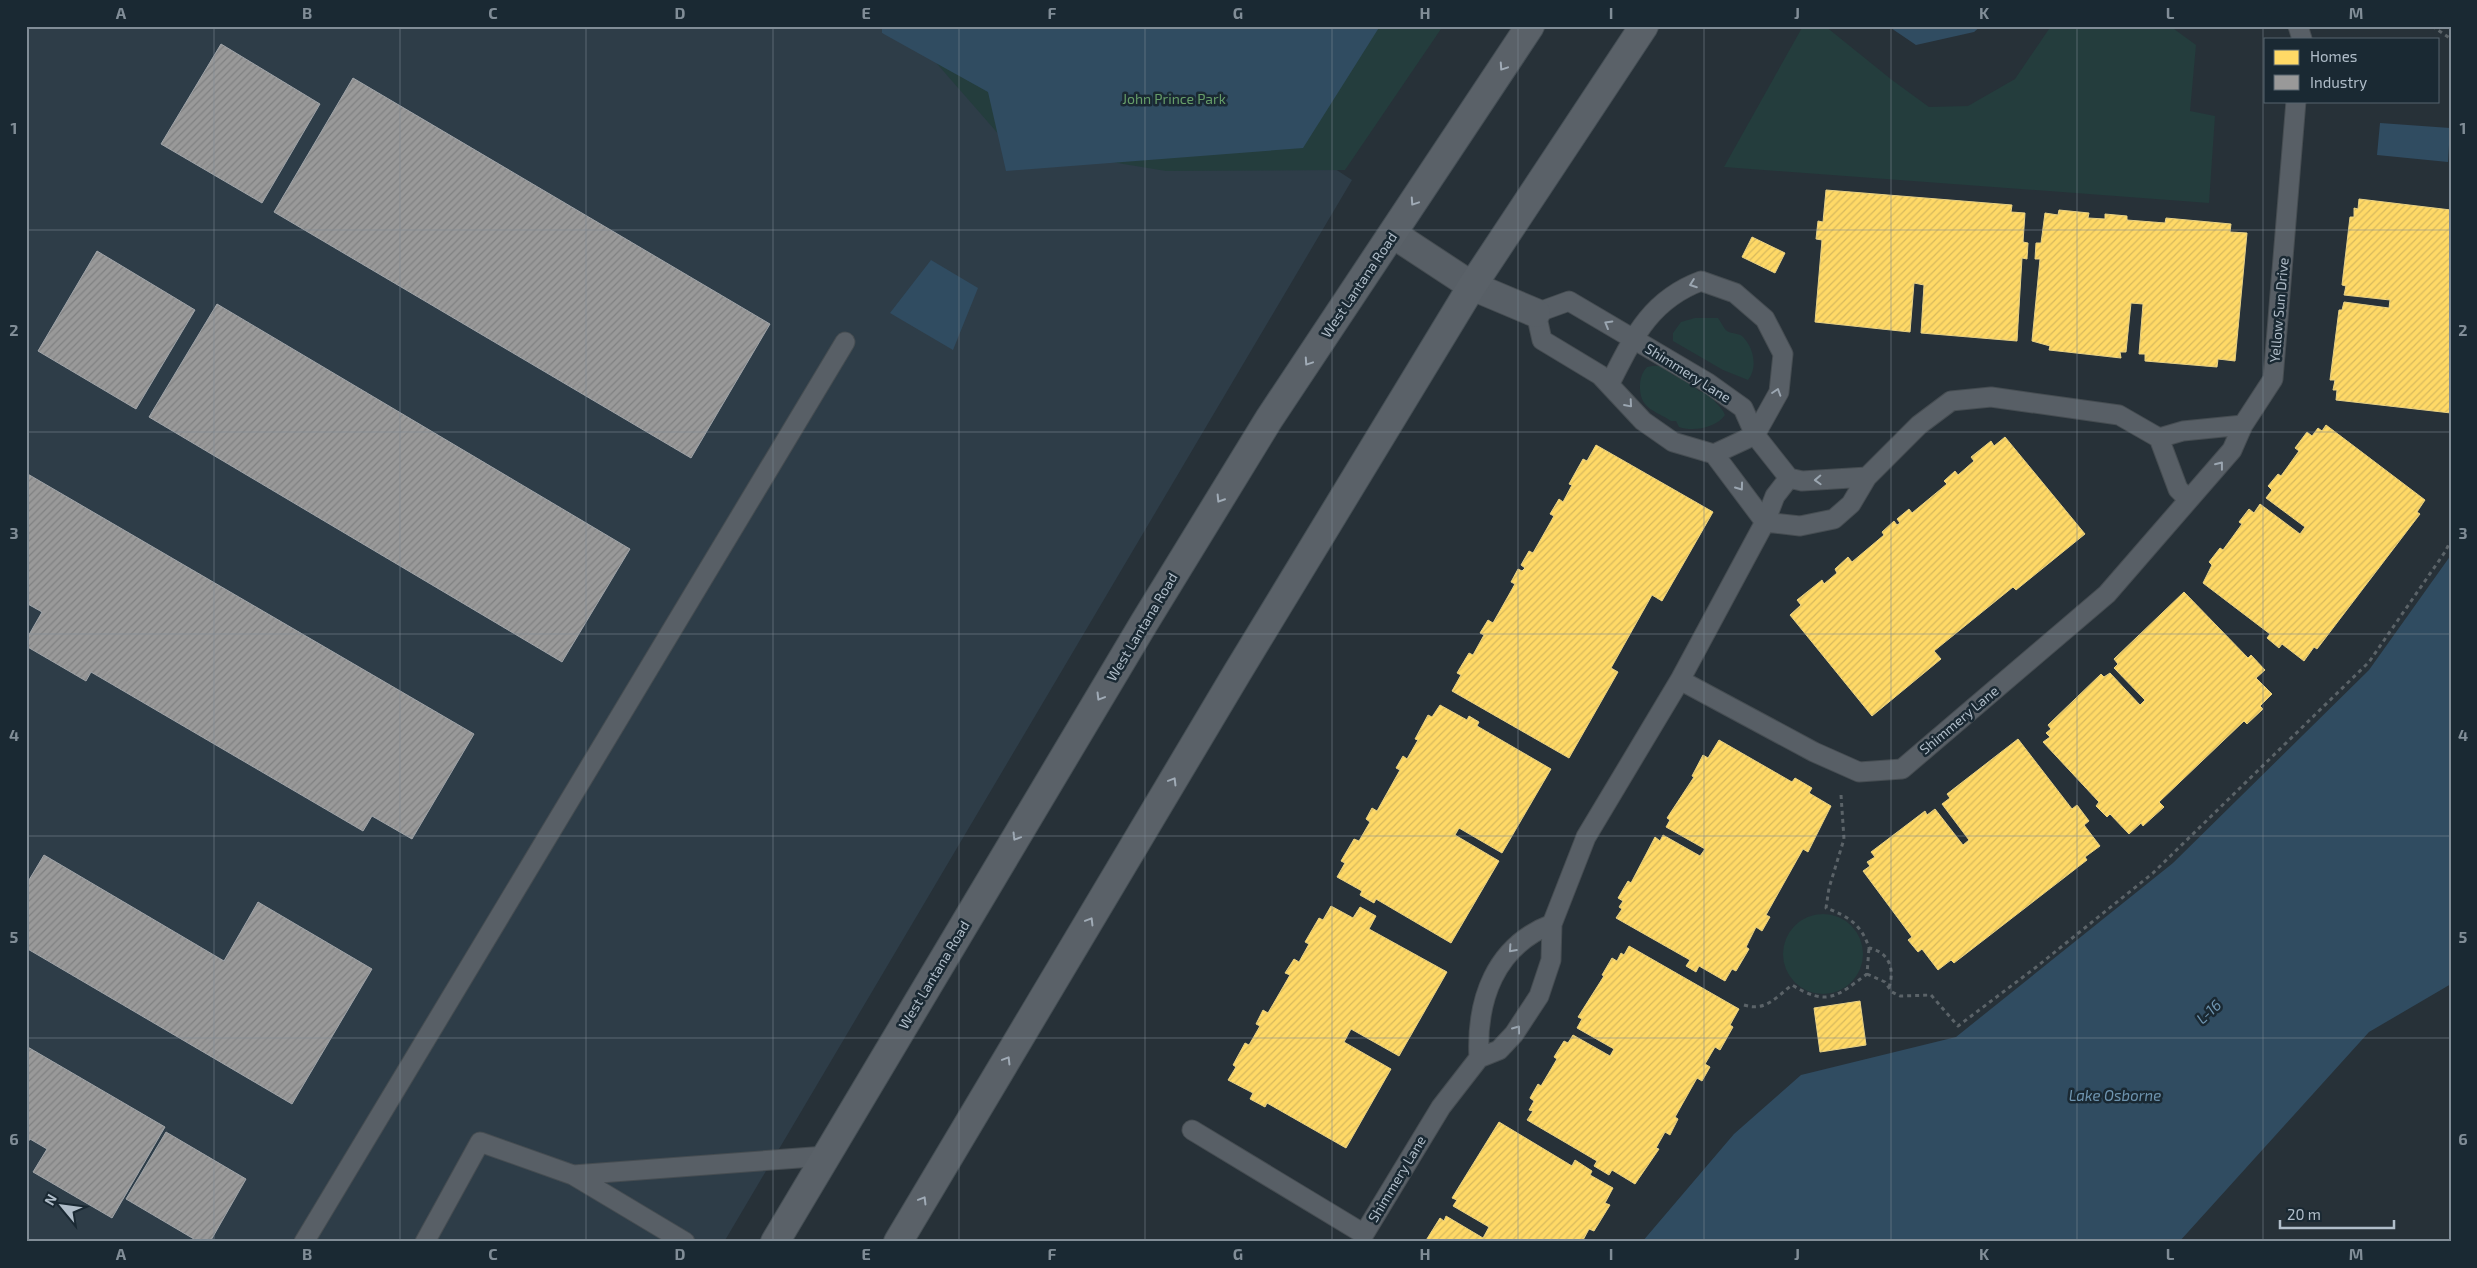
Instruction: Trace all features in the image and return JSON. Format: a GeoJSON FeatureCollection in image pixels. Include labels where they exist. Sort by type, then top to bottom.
{"type":"FeatureCollection","features":[{"type":"Feature","properties":{"kind":"main road","name":"West Lantana Road"},"geometry":{"type":"LineString","coordinates":[[775,1242],[1172,577],[1269,419],[1530,26]]}},
{"type":"Feature","properties":{"kind":"main road"},"geometry":{"type":"LineString","coordinates":[[898,1242],[1237,673],[1472,286],[1644,26]]}},
{"type":"Feature","properties":{"kind":"street"},"geometry":{"type":"LineString","coordinates":[[1393,234],[1472,286],[1536,313]]}},
{"type":"Feature","properties":{"kind":"lane"},"geometry":{"type":"LineString","coordinates":[[2298,26],[2302,38]]}},
{"type":"Feature","properties":{"kind":"lane","name":"Yellow Sun Drive"},"geometry":{"type":"LineString","coordinates":[[2243,425],[2273,379],[2296,102]]}},
{"type":"Feature","properties":{"kind":"lane","name":"Shimmery Lane"},"geometry":{"type":"LineString","coordinates":[[1633,338],[1644,320],[1683,287],[1701,281],[1735,293],[1765,319],[1783,354],[1779,392],[1755,435]]}},
{"type":"Feature","properties":{"kind":"lane","name":"Shimmery Lane"},"geometry":{"type":"LineString","coordinates":[[1192,1130],[1364,1234],[1441,1107],[1479,1058],[1499,1050],[1514,1034],[1539,996],[1551,960],[1552,924],[1586,837],[1680,680],[1765,522],[1775,496],[1789,478],[1755,435],[1743,408],[1708,383],[1569,301],[1536,313]]}},
{"type":"Feature","properties":{"kind":"lane"},"geometry":{"type":"LineString","coordinates":[[1536,313],[1542,340],[1610,383],[1643,421],[1673,442],[1714,454],[1765,522],[1800,526],[1834,519],[1851,504],[1867,478],[1919,425],[1952,401],[1991,397],[2118,415],[2159,438],[2178,489],[2188,499]]}},
{"type":"Feature","properties":{"kind":"lane"},"geometry":{"type":"LineString","coordinates":[[1610,383],[1633,338]]}},
{"type":"Feature","properties":{"kind":"lane"},"geometry":{"type":"LineString","coordinates":[[304,1242],[844,342]]}},
{"type":"Feature","properties":{"kind":"lane"},"geometry":{"type":"LineString","coordinates":[[2159,438],[2183,431],[2243,425]]}},
{"type":"Feature","properties":{"kind":"lane","name":"Shimmery Lane"},"geometry":{"type":"LineString","coordinates":[[1680,680],[1814,752],[1859,772],[1902,769],[2107,594],[2188,499],[2213,474],[2232,450],[2243,425]]}},
{"type":"Feature","properties":{"kind":"lane"},"geometry":{"type":"LineString","coordinates":[[1714,454],[1755,435]]}},
{"type":"Feature","properties":{"kind":"lane"},"geometry":{"type":"LineString","coordinates":[[1789,478],[1802,481],[1867,478]]}},
{"type":"Feature","properties":{"kind":"lane"},"geometry":{"type":"LineString","coordinates":[[1479,1058],[1480,1018],[1484,998],[1492,977],[1511,948],[1532,931],[1552,924]]}},
{"type":"Feature","properties":{"kind":"lane"},"geometry":{"type":"LineString","coordinates":[[425,1242],[480,1142],[573,1175],[685,1242]]}},
{"type":"Feature","properties":{"kind":"lane"},"geometry":{"type":"LineString","coordinates":[[573,1175],[826,1156]]}},
{"type":"Feature","properties":{"kind":"path"},"geometry":{"type":"LineString","coordinates":[[2432,26],[2451,39]]}},
{"type":"Feature","properties":{"kind":"path"},"geometry":{"type":"LineString","coordinates":[[1867,974],[1885,982],[1892,992],[1900,996],[1931,996],[1958,1026],[2035,968],[2152,873],[2369,662],[2445,552],[2451,540]]}},
{"type":"Feature","properties":{"kind":"path"},"geometry":{"type":"LineString","coordinates":[[1842,789],[1840,806],[1844,839],[1829,888],[1826,908],[1855,922],[1865,935],[1869,948],[1867,974]]}},
{"type":"Feature","properties":{"kind":"path"},"geometry":{"type":"LineString","coordinates":[[1869,948],[1877,950],[1887,958],[1892,968],[1889,987]]}},
{"type":"Feature","properties":{"kind":"path"},"geometry":{"type":"LineString","coordinates":[[1744,1005],[1754,1008],[1766,1006],[1792,985],[1815,997],[1821,998],[1838,994],[1867,974]]}},
{"type":"Feature","properties":{"kind":"shaded area"},"geometry":{"type":"Polygon","coordinates":[[[26,26],[882,26],[882,33],[1303,148],[1352,180],[724,1242],[26,1242],[26,26]]]}},
{"type":"Feature","properties":{"kind":"green space","name":"John Prince Park"},"geometry":{"type":"Polygon","coordinates":[[[904,26],[1443,26],[1345,170],[1166,171],[1008,145],[904,26]]]}},
{"type":"Feature","properties":{"kind":"green space"},"geometry":{"type":"Polygon","coordinates":[[[1803,26],[1825,26],[1929,107],[1968,106],[2015,79],[2051,26],[2170,26],[2196,45],[2190,111],[2215,116],[2209,203],[1724,167],[1803,26]]]}},
{"type":"Feature","properties":{"kind":"green space"},"geometry":{"type":"Polygon","coordinates":[[[1695,318],[1718,318],[1727,331],[1742,336],[1752,352],[1754,364],[1748,380],[1723,370],[1673,341],[1673,333],[1681,322],[1695,318]]]}},
{"type":"Feature","properties":{"kind":"green space"},"geometry":{"type":"Polygon","coordinates":[[[1663,366],[1673,375],[1687,380],[1699,391],[1710,393],[1725,415],[1710,426],[1691,429],[1679,427],[1676,421],[1671,421],[1651,409],[1643,401],[1640,385],[1643,372],[1647,367],[1663,366]]]}},
{"type":"Feature","properties":{"kind":"green space"},"geometry":{"type":"Polygon","coordinates":[[[1823,914],[1838,917],[1851,926],[1860,939],[1863,954],[1860,969],[1851,982],[1838,991],[1823,994],[1808,991],[1795,982],[1786,969],[1783,954],[1786,939],[1795,926],[1808,917],[1823,914]]]}},
{"type":"Feature","properties":{"kind":"water","name":"John Prince Park"},"geometry":{"type":"Polygon","coordinates":[[[882,26],[1380,26],[1303,148],[1006,171],[988,92],[882,33],[882,26]]]}},
{"type":"Feature","properties":{"kind":"water"},"geometry":{"type":"Polygon","coordinates":[[[1888,26],[1981,26],[1974,32],[1916,45],[1888,26]]]}},
{"type":"Feature","properties":{"kind":"water"},"geometry":{"type":"Polygon","coordinates":[[[2380,123],[2450,128],[2448,162],[2377,155],[2380,123]]]}},
{"type":"Feature","properties":{"kind":"water"},"geometry":{"type":"Polygon","coordinates":[[[931,260],[978,288],[953,350],[890,313],[931,260]]]}},
{"type":"Feature","properties":{"kind":"water","name":"Lake Osborne"},"geometry":{"type":"Polygon","coordinates":[[[2451,555],[2451,984],[2369,1032],[2179,1242],[1642,1242],[1734,1134],[1801,1075],[1956,1037],[2173,863],[2369,670],[2451,555]]]}},
{"type":"Feature","properties":{"kind":"building: Homes"},"geometry":{"type":"Polygon","coordinates":[[[1826,190],[2012,205],[2011,212],[2025,213],[2023,242],[2028,243],[2027,259],[2022,258],[2017,341],[1921,333],[1924,285],[1914,283],[1910,332],[1815,322],[1822,240],[1816,239],[1818,221],[1823,222],[1826,190]]]}},
{"type":"Feature","properties":{"kind":"building: Homes"},"geometry":{"type":"Polygon","coordinates":[[[2359,199],[2451,210],[2451,413],[2336,400],[2337,390],[2333,390],[2335,380],[2330,380],[2339,310],[2342,310],[2344,302],[2389,308],[2390,300],[2344,295],[2346,286],[2342,285],[2350,217],[2354,217],[2354,208],[2358,209],[2359,199]]]}},
{"type":"Feature","properties":{"kind":"building: Homes"},"geometry":{"type":"Polygon","coordinates":[[[2059,210],[2089,213],[2088,218],[2105,219],[2105,214],[2127,216],[2127,220],[2165,223],[2166,218],[2231,224],[2230,232],[2247,233],[2235,361],[2218,359],[2217,367],[2145,361],[2145,354],[2139,354],[2143,304],[2131,303],[2126,352],[2120,352],[2121,358],[2049,350],[2050,346],[2032,341],[2040,259],[2035,259],[2036,243],[2041,243],[2045,213],[2058,215],[2059,210]]]}},
{"type":"Feature","properties":{"kind":"building: Homes"},"geometry":{"type":"Polygon","coordinates":[[[1752,237],[1785,253],[1775,273],[1742,257],[1752,237]]]}},
{"type":"Feature","properties":{"kind":"building: Homes"},"geometry":{"type":"Polygon","coordinates":[[[2326,425],[2425,500],[2417,512],[2420,514],[2317,649],[2314,647],[2304,661],[2282,644],[2279,648],[2267,638],[2270,634],[2203,583],[2212,565],[2209,562],[2220,548],[2223,550],[2242,524],[2239,522],[2249,509],[2254,513],[2260,504],[2300,534],[2305,527],[2266,498],[2272,490],[2268,486],[2278,474],[2281,476],[2299,451],[2295,448],[2307,432],[2312,436],[2318,428],[2322,431],[2326,425]]]}},
{"type":"Feature","properties":{"kind":"building: Homes"},"geometry":{"type":"Polygon","coordinates":[[[2005,437],[2085,534],[2016,590],[2013,587],[1934,651],[1941,659],[1872,716],[1790,615],[1801,605],[1797,600],[1822,580],[1824,584],[1837,573],[1835,569],[1848,557],[1852,562],[1884,535],[1882,532],[1894,521],[1897,525],[1900,523],[1897,519],[1909,509],[1912,513],[1947,484],[1944,481],[1955,471],[1958,475],[1974,461],[1971,457],[1991,441],[1994,446],[2005,437]]]}},
{"type":"Feature","properties":{"kind":"building: Homes"},"geometry":{"type":"Polygon","coordinates":[[[1596,445],[1713,512],[1662,601],[1652,595],[1611,668],[1618,672],[1569,758],[1452,691],[1461,675],[1457,673],[1469,653],[1473,655],[1484,635],[1480,633],[1488,620],[1493,623],[1515,584],[1511,582],[1518,569],[1522,571],[1525,568],[1521,565],[1529,551],[1533,553],[1554,516],[1550,514],[1559,499],[1563,502],[1572,485],[1569,484],[1583,459],[1587,461],[1596,445]]]}},
{"type":"Feature","properties":{"kind":"building: Homes"},"geometry":{"type":"Polygon","coordinates":[[[2184,592],[2248,658],[2251,655],[2265,670],[2256,678],[2272,694],[2260,706],[2263,709],[2247,724],[2244,721],[2159,802],[2164,807],[2143,826],[2141,823],[2129,834],[2110,814],[2107,817],[2096,806],[2099,802],[2043,742],[2050,737],[2046,733],[2051,729],[2048,725],[2101,674],[2104,677],[2110,673],[2140,705],[2145,700],[2114,668],[2118,664],[2114,659],[2184,592]]]}},
{"type":"Feature","properties":{"kind":"building: Homes"},"geometry":{"type":"Polygon","coordinates":[[[1440,705],[1467,720],[1469,716],[1479,722],[1477,726],[1551,769],[1502,853],[1459,828],[1455,835],[1499,861],[1451,943],[1376,899],[1374,903],[1360,895],[1362,891],[1337,877],[1345,863],[1341,861],[1354,839],[1359,841],[1370,822],[1366,819],[1372,808],[1377,811],[1400,770],[1396,768],[1403,756],[1407,759],[1418,740],[1415,739],[1428,715],[1432,717],[1440,705]]]}},
{"type":"Feature","properties":{"kind":"building: Homes"},"geometry":{"type":"Polygon","coordinates":[[[2018,739],[2072,809],[2077,805],[2089,821],[2084,825],[2100,846],[2085,857],[2087,860],[1954,963],[1951,960],[1938,970],[1922,949],[1918,952],[1908,940],[1912,937],[1863,871],[1870,866],[1867,862],[1875,857],[1871,852],[1925,811],[1927,815],[1935,809],[1963,845],[1969,840],[1942,804],[1950,798],[1947,794],[2018,739]]]}},
{"type":"Feature","properties":{"kind":"building: Homes"},"geometry":{"type":"Polygon","coordinates":[[[1719,740],[1792,782],[1795,778],[1812,788],[1809,793],[1831,806],[1808,852],[1803,849],[1766,915],[1770,917],[1762,931],[1756,927],[1746,947],[1749,949],[1736,971],[1732,969],[1725,981],[1699,966],[1696,972],[1686,966],[1690,960],[1616,918],[1622,909],[1619,907],[1623,901],[1618,898],[1628,881],[1631,883],[1655,837],[1660,841],[1663,835],[1700,856],[1705,849],[1666,827],[1670,820],[1667,818],[1694,777],[1692,776],[1703,755],[1708,758],[1719,740]]]}},
{"type":"Feature","properties":{"kind":"building: Homes"},"geometry":{"type":"Polygon","coordinates":[[[1331,906],[1353,918],[1360,907],[1376,916],[1369,929],[1447,972],[1399,1056],[1351,1029],[1344,1042],[1391,1069],[1346,1148],[1267,1103],[1265,1107],[1250,1099],[1253,1093],[1228,1080],[1236,1067],[1233,1065],[1245,1043],[1249,1045],[1260,1026],[1256,1024],[1263,1010],[1268,1013],[1290,975],[1285,973],[1294,959],[1299,962],[1309,944],[1305,942],[1319,918],[1323,920],[1331,906]]]}},
{"type":"Feature","properties":{"kind":"building: Homes"},"geometry":{"type":"Polygon","coordinates":[[[1629,946],[1739,1009],[1730,1025],[1733,1027],[1720,1050],[1715,1047],[1705,1064],[1710,1067],[1702,1081],[1697,1078],[1675,1117],[1678,1119],[1670,1135],[1665,1132],[1656,1148],[1659,1149],[1635,1184],[1612,1170],[1609,1175],[1594,1166],[1597,1161],[1527,1120],[1533,1111],[1529,1110],[1534,1101],[1530,1098],[1538,1084],[1541,1086],[1557,1059],[1554,1057],[1564,1041],[1568,1043],[1573,1035],[1610,1056],[1614,1049],[1577,1028],[1582,1019],[1578,1017],[1604,976],[1602,975],[1612,958],[1617,961],[1621,953],[1624,955],[1629,946]]]}},
{"type":"Feature","properties":{"kind":"building: Homes"},"geometry":{"type":"Polygon","coordinates":[[[1860,1001],[1866,1045],[1820,1052],[1814,1008],[1860,1001]]]}},
{"type":"Feature","properties":{"kind":"building: Homes"},"geometry":{"type":"Polygon","coordinates":[[[1499,1122],[1572,1166],[1575,1160],[1592,1171],[1590,1175],[1613,1188],[1605,1203],[1610,1205],[1594,1231],[1589,1229],[1582,1242],[1425,1242],[1440,1218],[1444,1221],[1446,1216],[1483,1238],[1489,1227],[1453,1206],[1457,1200],[1452,1198],[1499,1122]]]}},
{"type":"Feature","properties":{"kind":"building: Industry"},"geometry":{"type":"Polygon","coordinates":[[[221,44],[320,104],[262,203],[161,144],[221,44]]]}},
{"type":"Feature","properties":{"kind":"building: Industry"},"geometry":{"type":"Polygon","coordinates":[[[353,78],[770,324],[691,458],[274,212],[353,78]]]}},
{"type":"Feature","properties":{"kind":"building: Industry"},"geometry":{"type":"Polygon","coordinates":[[[97,251],[195,310],[136,409],[38,351],[97,251]]]}},
{"type":"Feature","properties":{"kind":"building: Industry"},"geometry":{"type":"Polygon","coordinates":[[[217,304],[630,549],[562,662],[149,417],[217,304]]]}},
{"type":"Feature","properties":{"kind":"building: Industry"},"geometry":{"type":"Polygon","coordinates":[[[26,473],[474,734],[412,839],[372,816],[363,831],[91,672],[86,681],[26,646],[26,640],[42,612],[26,603],[26,473]]]}},
{"type":"Feature","properties":{"kind":"building: Industry"},"geometry":{"type":"Polygon","coordinates":[[[44,855],[224,961],[258,902],[372,969],[292,1104],[26,948],[26,885],[44,855]]]}},
{"type":"Feature","properties":{"kind":"building: Industry"},"geometry":{"type":"Polygon","coordinates":[[[26,1046],[165,1127],[112,1218],[33,1172],[47,1149],[30,1139],[26,1145],[26,1046]]]}},
{"type":"Feature","properties":{"kind":"building: Industry"},"geometry":{"type":"Polygon","coordinates":[[[166,1132],[246,1179],[210,1242],[199,1242],[126,1199],[166,1132]]]}},
{"type":"Feature","properties":{"kind":"water label","name":"L-16"},"geometry":{"type":"Point","coordinates":[2209,1012]}}]}
